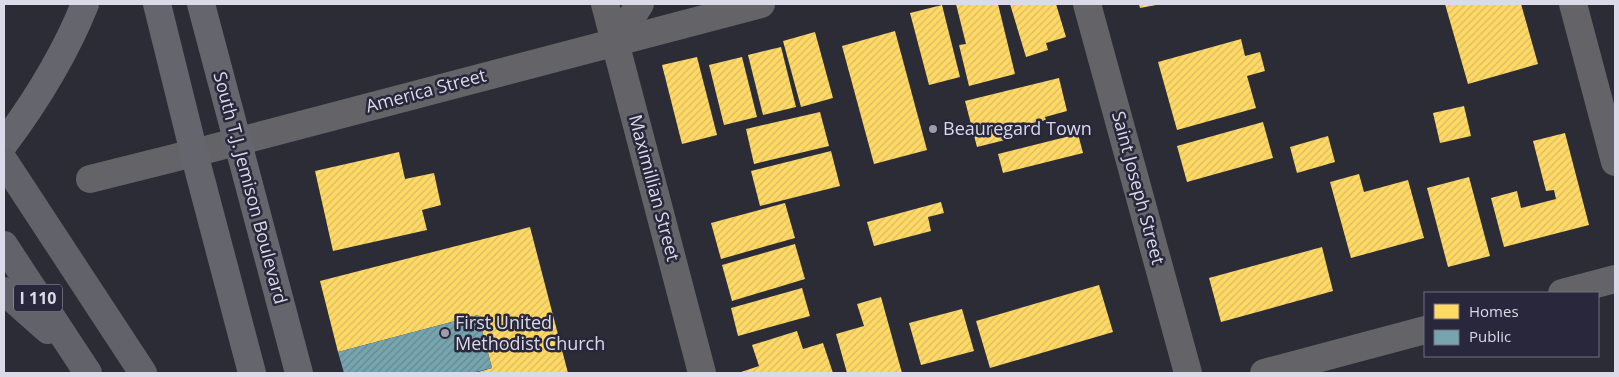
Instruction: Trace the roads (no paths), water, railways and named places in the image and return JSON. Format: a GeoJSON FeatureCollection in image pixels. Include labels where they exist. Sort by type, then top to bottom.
{"type":"FeatureCollection","features":[{"type":"Feature","properties":{"kind":"highway"},"geometry":{"type":"LineString","coordinates":[[4,161],[143,373]]}},
{"type":"Feature","properties":{"kind":"highway","name":"I 110"},"geometry":{"type":"LineString","coordinates":[[4,245],[81,363]]}},
{"type":"Feature","properties":{"kind":"highway"},"geometry":{"type":"LineString","coordinates":[[4,291],[81,363]]}},
{"type":"Feature","properties":{"kind":"main road"},"geometry":{"type":"LineString","coordinates":[[4,144],[24,117],[49,75],[72,35],[85,4]]}},
{"type":"Feature","properties":{"kind":"main road"},"geometry":{"type":"LineString","coordinates":[[157,4],[252,373]]}},
{"type":"Feature","properties":{"kind":"main road","name":"South T.J. Jemison Boulevard"},"geometry":{"type":"LineString","coordinates":[[201,4],[299,373]]}},
{"type":"Feature","properties":{"kind":"street","name":"Maximillian Street"},"geometry":{"type":"LineString","coordinates":[[605,4],[702,373]]}},
{"type":"Feature","properties":{"kind":"street"},"geometry":{"type":"LineString","coordinates":[[615,42],[640,4]]}},
{"type":"Feature","properties":{"kind":"street","name":"America Street"},"geometry":{"type":"LineString","coordinates":[[90,179],[761,4]]}},
{"type":"Feature","properties":{"kind":"street","name":"Saint Joseph Street"},"geometry":{"type":"LineString","coordinates":[[1087,4],[1188,373]]}},
{"type":"Feature","properties":{"kind":"street"},"geometry":{"type":"LineString","coordinates":[[1573,4],[1615,162]]}},
{"type":"Feature","properties":{"kind":"street"},"geometry":{"type":"LineString","coordinates":[[1566,292],[1615,279]]}},
{"type":"Feature","properties":{"kind":"street"},"geometry":{"type":"LineString","coordinates":[[1264,373],[1424,330]]}},
{"type":"Feature","properties":{"kind":"place","name":"Beauregard Town"},"geometry":{"type":"Point","coordinates":[933,129]}},
{"type":"Feature","properties":{"kind":"place","name":"First United Methodist Church"},"geometry":{"type":"Point","coordinates":[445,333]}}]}
